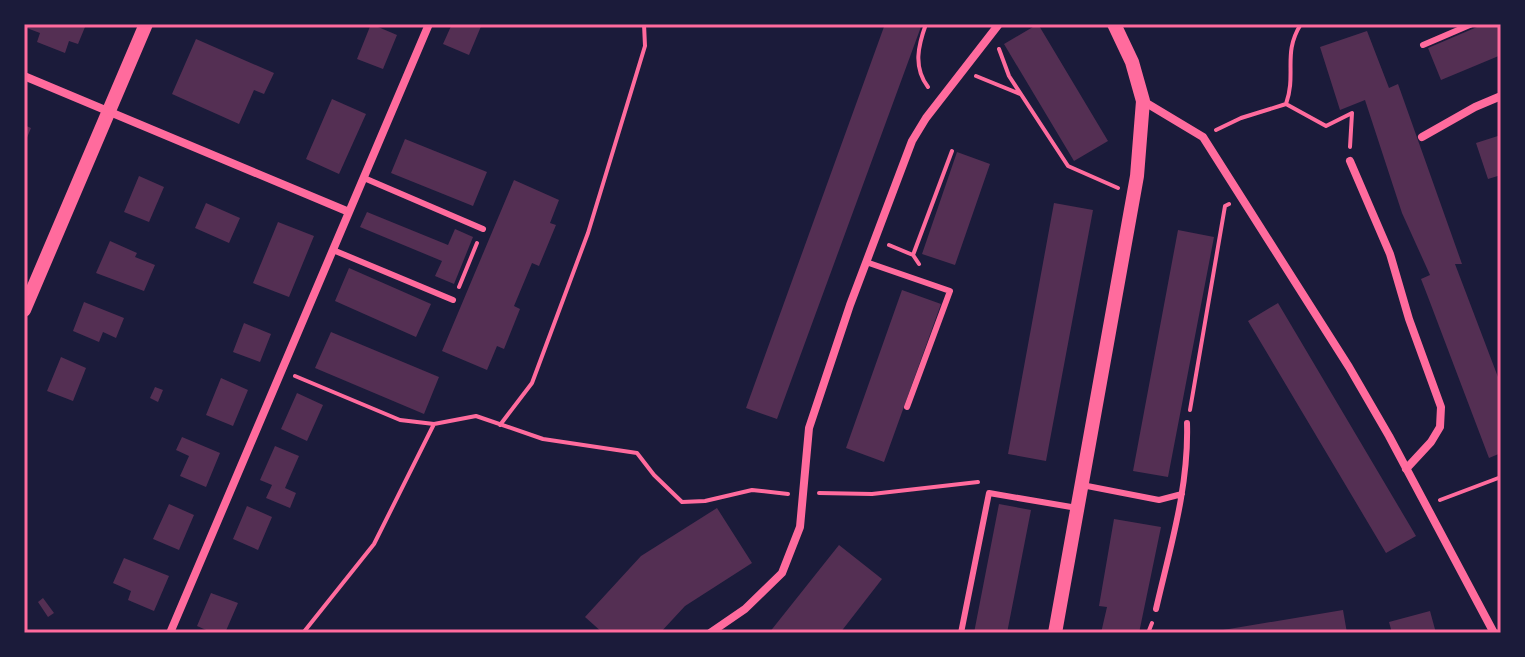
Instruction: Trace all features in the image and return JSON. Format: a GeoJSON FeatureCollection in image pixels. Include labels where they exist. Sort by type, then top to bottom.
{"type":"FeatureCollection","features":[{"type":"Feature","properties":{"kind":"street"},"geometry":{"type":"LineString","coordinates":[[24,310],[146,24]]}},
{"type":"Feature","properties":{"kind":"street"},"geometry":{"type":"LineString","coordinates":[[170,633],[429,24]]}},
{"type":"Feature","properties":{"kind":"street"},"geometry":{"type":"LineString","coordinates":[[710,633],[745,609],[782,573],[800,527],[809,428],[866,262],[912,141],[926,118],[999,24]]}},
{"type":"Feature","properties":{"kind":"street"},"geometry":{"type":"LineString","coordinates":[[1055,633],[1133,195],[1143,101],[1132,62],[1114,24]]}},
{"type":"Feature","properties":{"kind":"street"},"geometry":{"type":"LineString","coordinates":[[24,76],[349,212]]}},
{"type":"Feature","properties":{"kind":"street"},"geometry":{"type":"LineString","coordinates":[[1422,137],[1501,96]]}},
{"type":"Feature","properties":{"kind":"street"},"geometry":{"type":"LineString","coordinates":[[1143,101],[1203,137],[1349,367],[1494,633]]}},
{"type":"Feature","properties":{"kind":"street"},"geometry":{"type":"LineString","coordinates":[[1350,161],[1390,254],[1409,319],[1441,407],[1440,427],[1431,442],[1406,469]]}},
{"type":"Feature","properties":{"kind":"lane"},"geometry":{"type":"LineString","coordinates":[[1423,45],[1472,24]]}},
{"type":"Feature","properties":{"kind":"lane"},"geometry":{"type":"LineString","coordinates":[[364,178],[483,229]]}},
{"type":"Feature","properties":{"kind":"lane"},"geometry":{"type":"LineString","coordinates":[[333,250],[453,300]]}},
{"type":"Feature","properties":{"kind":"lane"},"geometry":{"type":"LineString","coordinates":[[866,262],[950,291],[907,407]]}},
{"type":"Feature","properties":{"kind":"lane"},"geometry":{"type":"LineString","coordinates":[[1156,609],[1182,494],[1188,454],[1187,423]]}},
{"type":"Feature","properties":{"kind":"lane"},"geometry":{"type":"LineString","coordinates":[[1082,485],[1159,500],[1182,494]]}},
{"type":"Feature","properties":{"kind":"lane"},"geometry":{"type":"LineString","coordinates":[[961,633],[989,493],[1077,508]]}},
{"type":"Feature","properties":{"kind":"path"},"geometry":{"type":"LineString","coordinates":[[500,425],[532,383],[588,233],[645,46],[644,24]]}},
{"type":"Feature","properties":{"kind":"path"},"geometry":{"type":"LineString","coordinates":[[926,24],[918,48],[919,66],[930,89]]}},
{"type":"Feature","properties":{"kind":"path"},"geometry":{"type":"LineString","coordinates":[[1286,104],[1292,78],[1289,54],[1301,24]]}},
{"type":"Feature","properties":{"kind":"path"},"geometry":{"type":"LineString","coordinates":[[990,56],[999,45],[1009,76],[1068,166],[1133,195]]}},
{"type":"Feature","properties":{"kind":"path"},"geometry":{"type":"LineString","coordinates":[[967,87],[983,66]]}},
{"type":"Feature","properties":{"kind":"path"},"geometry":{"type":"LineString","coordinates":[[976,75],[1022,95]]}},
{"type":"Feature","properties":{"kind":"path"},"geometry":{"type":"LineString","coordinates":[[1203,137],[1241,118],[1286,104],[1326,126],[1352,113],[1350,161]]}},
{"type":"Feature","properties":{"kind":"path"},"geometry":{"type":"LineString","coordinates":[[913,255],[952,151]]}},
{"type":"Feature","properties":{"kind":"path"},"geometry":{"type":"LineString","coordinates":[[1187,423],[1225,206],[1242,197]]}},
{"type":"Feature","properties":{"kind":"path"},"geometry":{"type":"LineString","coordinates":[[453,300],[483,229]]}},
{"type":"Feature","properties":{"kind":"path"},"geometry":{"type":"LineString","coordinates":[[881,268],[889,245],[913,255],[922,270],[921,281]]}},
{"type":"Feature","properties":{"kind":"path"},"geometry":{"type":"LineString","coordinates":[[281,371],[400,420],[434,424],[476,416],[543,439],[637,453],[682,502],[705,501],[752,490],[788,494]]}},
{"type":"Feature","properties":{"kind":"path"},"geometry":{"type":"LineString","coordinates":[[303,633],[374,544],[434,424]]}},
{"type":"Feature","properties":{"kind":"path"},"geometry":{"type":"LineString","coordinates":[[1426,505],[1501,477]]}},
{"type":"Feature","properties":{"kind":"path"},"geometry":{"type":"LineString","coordinates":[[804,493],[872,494],[985,481]]}},
{"type":"Feature","properties":{"kind":"building"},"geometry":{"type":"Polygon","coordinates":[[[24,24],[78,24],[85,27],[78,44],[69,41],[65,53],[37,42],[40,33],[24,27],[24,24]]]}},
{"type":"Feature","properties":{"kind":"building"},"geometry":{"type":"Polygon","coordinates":[[[371,24],[397,35],[383,69],[357,59],[371,24]]]}},
{"type":"Feature","properties":{"kind":"building"},"geometry":{"type":"Polygon","coordinates":[[[452,24],[482,24],[469,55],[443,44],[452,24]]]}},
{"type":"Feature","properties":{"kind":"building"},"geometry":{"type":"Polygon","coordinates":[[[885,24],[922,24],[777,419],[746,408],[885,24]]]}},
{"type":"Feature","properties":{"kind":"building"},"geometry":{"type":"Polygon","coordinates":[[[1038,24],[1108,141],[1074,161],[1004,44],[1038,24]]]}},
{"type":"Feature","properties":{"kind":"building"},"geometry":{"type":"Polygon","coordinates":[[[1484,24],[1501,24],[1501,55],[1441,80],[1428,48],[1484,24]]]}},
{"type":"Feature","properties":{"kind":"building"},"geometry":{"type":"Polygon","coordinates":[[[1367,31],[1389,88],[1398,84],[1462,264],[1455,264],[1501,385],[1501,453],[1489,458],[1421,279],[1430,275],[1402,213],[1365,100],[1340,110],[1320,47],[1367,31]]]}},
{"type":"Feature","properties":{"kind":"building"},"geometry":{"type":"Polygon","coordinates":[[[196,39],[274,73],[264,94],[254,90],[239,124],[172,94],[196,39]]]}},
{"type":"Feature","properties":{"kind":"building"},"geometry":{"type":"Polygon","coordinates":[[[332,99],[366,114],[339,174],[306,159],[332,99]]]}},
{"type":"Feature","properties":{"kind":"building"},"geometry":{"type":"Polygon","coordinates":[[[24,125],[31,128],[24,145],[24,125]]]}},
{"type":"Feature","properties":{"kind":"building"},"geometry":{"type":"Polygon","coordinates":[[[1501,135],[1501,175],[1488,179],[1476,143],[1501,135]]]}},
{"type":"Feature","properties":{"kind":"building"},"geometry":{"type":"Polygon","coordinates":[[[405,139],[487,172],[473,206],[391,173],[405,139]]]}},
{"type":"Feature","properties":{"kind":"building"},"geometry":{"type":"Polygon","coordinates":[[[957,152],[990,164],[955,265],[922,254],[957,152]]]}},
{"type":"Feature","properties":{"kind":"building"},"geometry":{"type":"Polygon","coordinates":[[[139,176],[164,187],[149,222],[124,212],[139,176]]]}},
{"type":"Feature","properties":{"kind":"building"},"geometry":{"type":"Polygon","coordinates":[[[514,180],[559,200],[550,223],[556,225],[539,266],[532,263],[514,306],[520,309],[504,349],[497,346],[487,370],[442,351],[514,180]]]}},
{"type":"Feature","properties":{"kind":"building"},"geometry":{"type":"Polygon","coordinates":[[[206,203],[240,218],[229,243],[195,228],[206,203]]]}},
{"type":"Feature","properties":{"kind":"building"},"geometry":{"type":"Polygon","coordinates":[[[1054,203],[1093,210],[1046,461],[1008,454],[1054,203]]]}},
{"type":"Feature","properties":{"kind":"building"},"geometry":{"type":"Polygon","coordinates":[[[367,212],[448,245],[455,229],[473,237],[454,284],[435,276],[442,261],[360,227],[367,212]]]}},
{"type":"Feature","properties":{"kind":"building"},"geometry":{"type":"Polygon","coordinates":[[[278,222],[314,236],[289,297],[253,283],[278,222]]]}},
{"type":"Feature","properties":{"kind":"building"},"geometry":{"type":"Polygon","coordinates":[[[1178,230],[1214,237],[1168,477],[1133,471],[1178,230]]]}},
{"type":"Feature","properties":{"kind":"building"},"geometry":{"type":"Polygon","coordinates":[[[110,241],[155,265],[144,291],[96,273],[110,241]]]}},
{"type":"Feature","properties":{"kind":"building"},"geometry":{"type":"Polygon","coordinates":[[[349,268],[431,304],[416,337],[335,301],[349,268]]]}},
{"type":"Feature","properties":{"kind":"building"},"geometry":{"type":"Polygon","coordinates":[[[902,290],[941,304],[884,462],[846,448],[902,290]]]}},
{"type":"Feature","properties":{"kind":"building"},"geometry":{"type":"Polygon","coordinates":[[[84,302],[124,318],[116,338],[103,332],[99,342],[73,331],[84,302]]]}},
{"type":"Feature","properties":{"kind":"building"},"geometry":{"type":"Polygon","coordinates":[[[1278,303],[1416,536],[1386,553],[1248,321],[1278,303]]]}},
{"type":"Feature","properties":{"kind":"building"},"geometry":{"type":"Polygon","coordinates":[[[244,323],[271,334],[260,362],[233,352],[244,323]]]}},
{"type":"Feature","properties":{"kind":"building"},"geometry":{"type":"Polygon","coordinates":[[[331,332],[439,377],[424,414],[315,368],[331,332]]]}},
{"type":"Feature","properties":{"kind":"building"},"geometry":{"type":"Polygon","coordinates":[[[61,357],[86,368],[73,401],[47,391],[61,357]]]}},
{"type":"Feature","properties":{"kind":"building"},"geometry":{"type":"Polygon","coordinates":[[[221,378],[248,390],[233,426],[206,415],[221,378]]]}},
{"type":"Feature","properties":{"kind":"building"},"geometry":{"type":"Polygon","coordinates":[[[155,387],[163,390],[158,402],[150,398],[155,387]]]}},
{"type":"Feature","properties":{"kind":"building"},"geometry":{"type":"Polygon","coordinates":[[[297,393],[323,405],[307,441],[281,429],[297,393]]]}},
{"type":"Feature","properties":{"kind":"building"},"geometry":{"type":"Polygon","coordinates":[[[182,437],[220,453],[206,487],[180,476],[189,456],[176,450],[182,437]]]}},
{"type":"Feature","properties":{"kind":"building"},"geometry":{"type":"Polygon","coordinates":[[[275,446],[299,456],[285,488],[296,493],[290,508],[266,498],[272,485],[260,480],[275,446]]]}},
{"type":"Feature","properties":{"kind":"building"},"geometry":{"type":"Polygon","coordinates":[[[169,504],[194,515],[179,550],[153,539],[169,504]]]}},
{"type":"Feature","properties":{"kind":"building"},"geometry":{"type":"Polygon","coordinates":[[[999,504],[1031,510],[1007,633],[974,633],[999,504]]]}},
{"type":"Feature","properties":{"kind":"building"},"geometry":{"type":"Polygon","coordinates":[[[247,506],[272,517],[258,550],[233,539],[247,506]]]}},
{"type":"Feature","properties":{"kind":"building"},"geometry":{"type":"Polygon","coordinates":[[[717,508],[752,563],[685,606],[660,633],[603,633],[585,617],[641,556],[717,508]]]}},
{"type":"Feature","properties":{"kind":"building"},"geometry":{"type":"Polygon","coordinates":[[[1114,519],[1161,527],[1139,633],[1101,633],[1107,607],[1099,606],[1114,519]]]}},
{"type":"Feature","properties":{"kind":"building"},"geometry":{"type":"Polygon","coordinates":[[[839,545],[882,579],[840,633],[769,633],[839,545]]]}},
{"type":"Feature","properties":{"kind":"building"},"geometry":{"type":"Polygon","coordinates":[[[124,558],[169,576],[154,611],[128,600],[131,591],[113,583],[124,558]]]}},
{"type":"Feature","properties":{"kind":"building"},"geometry":{"type":"Polygon","coordinates":[[[211,593],[238,603],[225,633],[213,633],[197,626],[211,593]]]}},
{"type":"Feature","properties":{"kind":"building"},"geometry":{"type":"Polygon","coordinates":[[[43,598],[54,613],[48,617],[38,602],[43,598]]]}},
{"type":"Feature","properties":{"kind":"building"},"geometry":{"type":"Polygon","coordinates":[[[1343,610],[1347,633],[1217,633],[1217,631],[1343,610]]]}},
{"type":"Feature","properties":{"kind":"building"},"geometry":{"type":"Polygon","coordinates":[[[1430,611],[1436,633],[1392,633],[1389,622],[1430,611]]]}}]}
